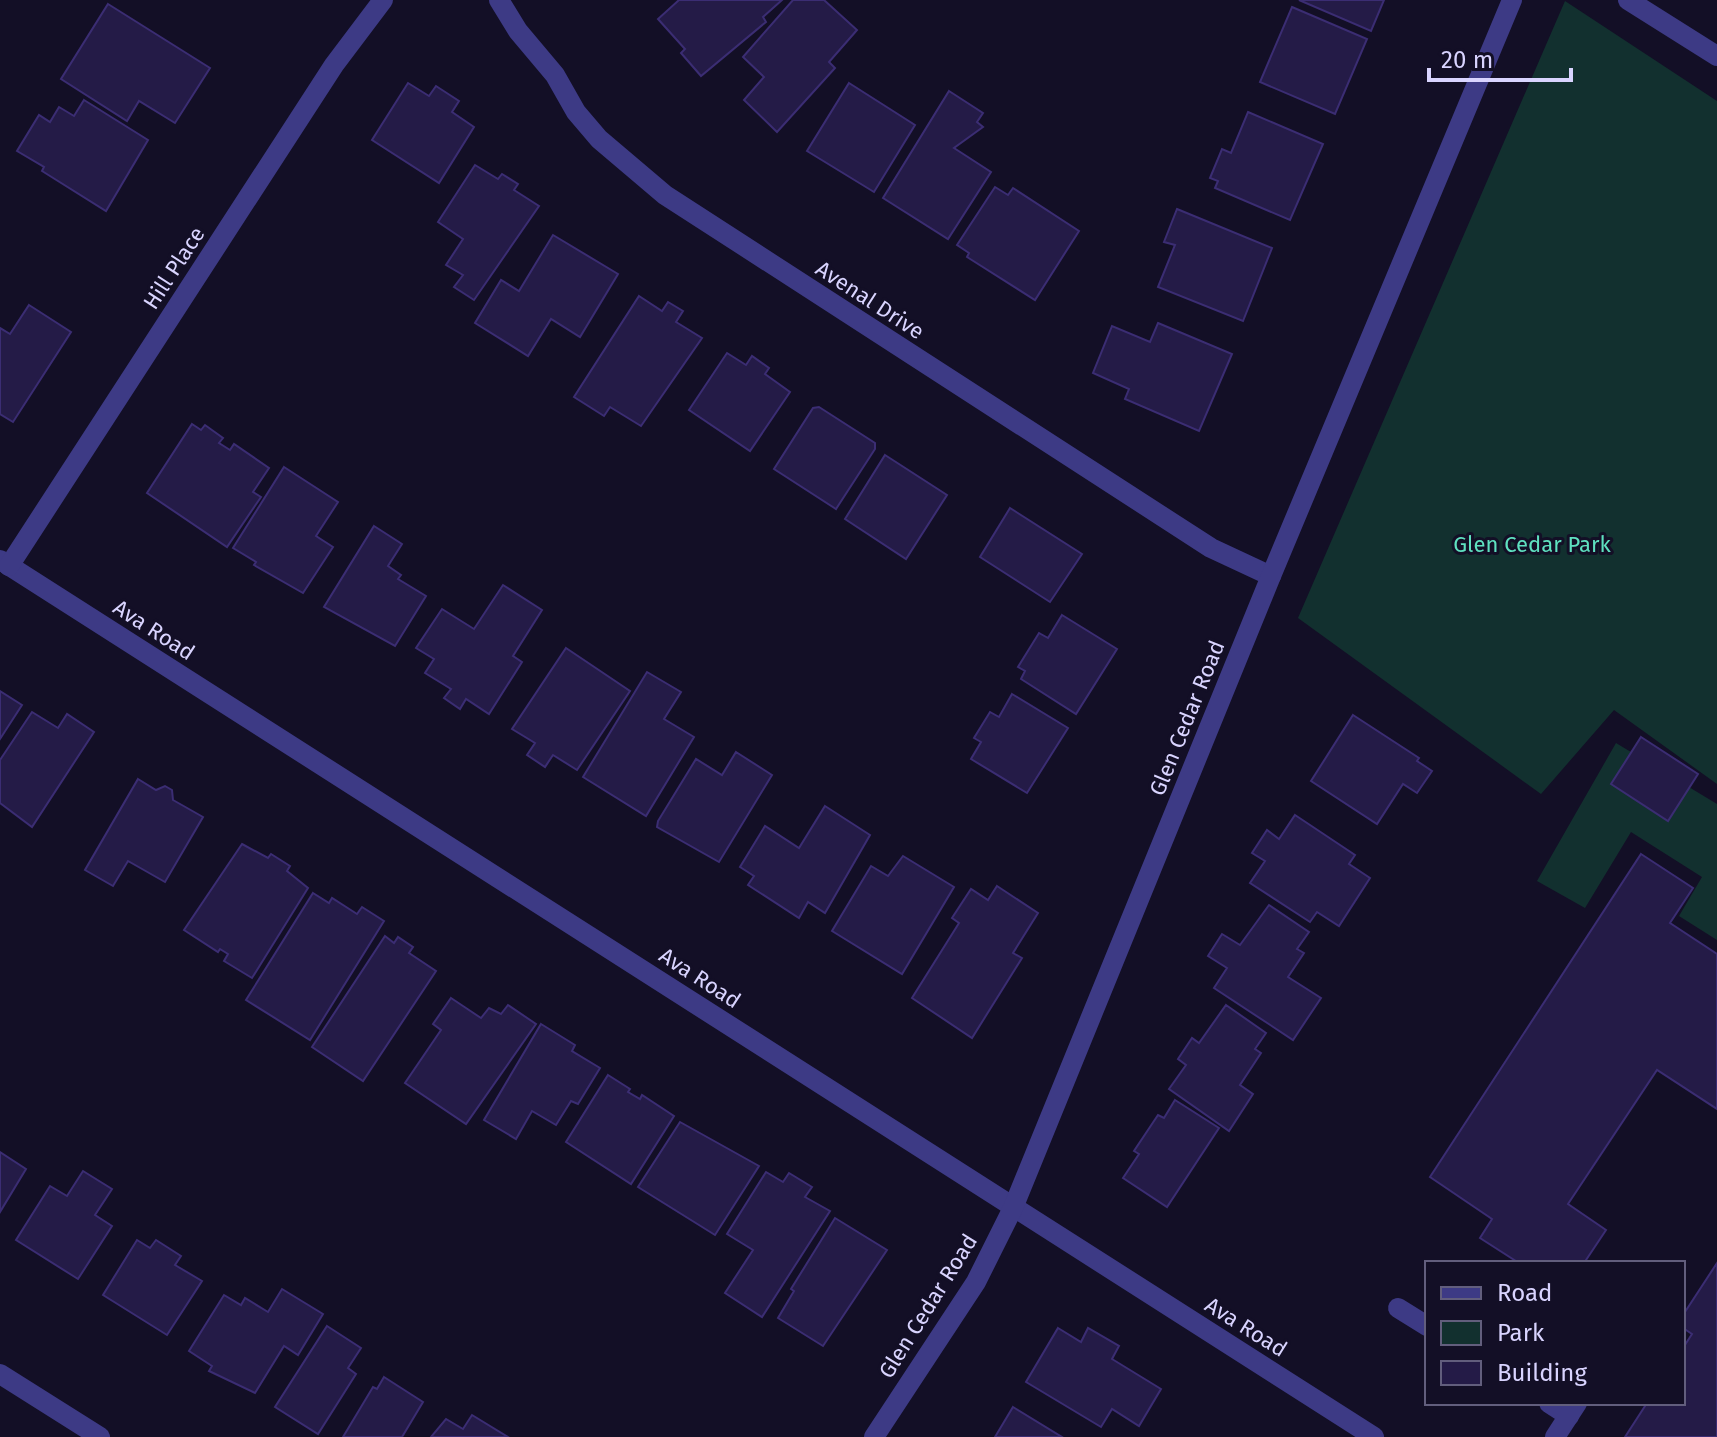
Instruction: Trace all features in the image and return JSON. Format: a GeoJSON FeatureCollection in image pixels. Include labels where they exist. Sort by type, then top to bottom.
{"type":"FeatureCollection","features":[{"type":"Feature","properties":{"kind":"street","name":"Hill Place"},"geometry":{"type":"LineString","coordinates":[[5,563],[334,65],[383,0]]}},
{"type":"Feature","properties":{"kind":"street","name":"Avenal Drive"},"geometry":{"type":"LineString","coordinates":[[499,0],[518,31],[555,75],[576,112],[599,139],[665,195],[1211,548],[1271,576]]}},
{"type":"Feature","properties":{"kind":"street","name":"Glen Cedar Road"},"geometry":{"type":"LineString","coordinates":[[874,1437],[976,1282],[1013,1208],[1271,576],[1512,0]]}},
{"type":"Feature","properties":{"kind":"street"},"geometry":{"type":"LineString","coordinates":[[1628,0],[1717,56]]}},
{"type":"Feature","properties":{"kind":"street","name":"Ava Road"},"geometry":{"type":"LineString","coordinates":[[5,563],[1374,1437]]}},
{"type":"Feature","properties":{"kind":"street"},"geometry":{"type":"LineString","coordinates":[[1398,1308],[1425,1325]]}},
{"type":"Feature","properties":{"kind":"street"},"geometry":{"type":"LineString","coordinates":[[0,1374],[100,1437]]}},
{"type":"Feature","properties":{"kind":"street"},"geometry":{"type":"LineString","coordinates":[[1555,1437],[1573,1409]]}},
{"type":"Feature","properties":{"kind":"green space","name":"Glen Cedar Park"},"geometry":{"type":"Polygon","coordinates":[[[1565,1],[1717,101],[1717,784],[1614,710],[1541,794],[1298,618],[1565,1]]]}},
{"type":"Feature","properties":{"kind":"green space"},"geometry":{"type":"Polygon","coordinates":[[[1616,743],[1717,804],[1717,940],[1679,916],[1702,877],[1631,832],[1585,908],[1537,881],[1616,743]]]}},
{"type":"Feature","properties":{"kind":"building"},"geometry":{"type":"Polygon","coordinates":[[[679,0],[782,0],[763,17],[766,22],[701,76],[681,53],[685,49],[658,19],[679,0]]]}},
{"type":"Feature","properties":{"kind":"building"},"geometry":{"type":"Polygon","coordinates":[[[793,0],[824,0],[857,30],[829,62],[835,68],[777,132],[744,100],[764,77],[743,57],[793,0]]]}},
{"type":"Feature","properties":{"kind":"building"},"geometry":{"type":"Polygon","coordinates":[[[1299,0],[1384,0],[1371,31],[1299,0]]]}},
{"type":"Feature","properties":{"kind":"building"},"geometry":{"type":"Polygon","coordinates":[[[108,4],[210,68],[175,123],[139,101],[127,121],[61,79],[108,4]]]}},
{"type":"Feature","properties":{"kind":"building"},"geometry":{"type":"Polygon","coordinates":[[[1292,7],[1367,39],[1335,114],[1260,82],[1292,7]]]}},
{"type":"Feature","properties":{"kind":"building"},"geometry":{"type":"Polygon","coordinates":[[[408,83],[429,96],[436,86],[459,101],[452,112],[474,127],[439,183],[372,140],[408,83]]]}},
{"type":"Feature","properties":{"kind":"building"},"geometry":{"type":"Polygon","coordinates":[[[849,83],[915,125],[874,192],[807,151],[849,83]]]}},
{"type":"Feature","properties":{"kind":"building"},"geometry":{"type":"Polygon","coordinates":[[[949,91],[983,113],[977,122],[983,127],[954,148],[991,172],[948,239],[883,198],[949,91]]]}},
{"type":"Feature","properties":{"kind":"building"},"geometry":{"type":"Polygon","coordinates":[[[84,100],[148,140],[106,211],[42,171],[44,167],[17,151],[39,115],[50,122],[59,107],[74,116],[84,100]]]}},
{"type":"Feature","properties":{"kind":"building"},"geometry":{"type":"Polygon","coordinates":[[[1248,112],[1323,144],[1290,220],[1215,188],[1218,181],[1210,178],[1222,149],[1231,153],[1248,112]]]}},
{"type":"Feature","properties":{"kind":"building"},"geometry":{"type":"Polygon","coordinates":[[[475,165],[498,179],[502,174],[518,184],[514,190],[539,206],[474,300],[454,287],[463,275],[446,265],[463,239],[438,222],[475,165]]]}},
{"type":"Feature","properties":{"kind":"building"},"geometry":{"type":"Polygon","coordinates":[[[995,187],[1008,195],[1013,188],[1079,231],[1035,300],[967,257],[969,253],[957,245],[995,187]]]}},
{"type":"Feature","properties":{"kind":"building"},"geometry":{"type":"Polygon","coordinates":[[[1177,209],[1272,248],[1243,321],[1158,287],[1175,245],[1164,242],[1177,209]]]}},
{"type":"Feature","properties":{"kind":"building"},"geometry":{"type":"Polygon","coordinates":[[[553,235],[618,274],[580,337],[551,319],[528,356],[475,323],[501,280],[519,291],[553,235]]]}},
{"type":"Feature","properties":{"kind":"building"},"geometry":{"type":"Polygon","coordinates":[[[639,296],[662,311],[668,302],[683,311],[676,322],[702,338],[641,426],[610,407],[604,416],[574,397],[639,296]]]}},
{"type":"Feature","properties":{"kind":"building"},"geometry":{"type":"Polygon","coordinates":[[[29,305],[71,332],[13,422],[0,414],[0,328],[10,334],[29,305]]]}},
{"type":"Feature","properties":{"kind":"building"},"geometry":{"type":"Polygon","coordinates":[[[1158,323],[1232,354],[1199,431],[1125,399],[1129,389],[1093,373],[1112,326],[1150,342],[1158,323]]]}},
{"type":"Feature","properties":{"kind":"building"},"geometry":{"type":"Polygon","coordinates":[[[727,353],[746,365],[752,356],[769,368],[765,374],[790,392],[750,451],[689,410],[727,353]]]}},
{"type":"Feature","properties":{"kind":"building"},"geometry":{"type":"Polygon","coordinates":[[[819,407],[875,443],[875,449],[836,509],[774,469],[813,408],[819,407]]]}},
{"type":"Feature","properties":{"kind":"building"},"geometry":{"type":"Polygon","coordinates":[[[192,424],[201,430],[205,425],[223,438],[219,443],[230,450],[234,444],[269,468],[253,492],[261,497],[227,547],[147,493],[192,424]]]}},
{"type":"Feature","properties":{"kind":"building"},"geometry":{"type":"Polygon","coordinates":[[[885,455],[947,495],[906,559],[845,519],[885,455]]]}},
{"type":"Feature","properties":{"kind":"building"},"geometry":{"type":"Polygon","coordinates":[[[284,467],[338,502],[316,536],[333,547],[303,593],[254,565],[256,562],[233,548],[284,467]]]}},
{"type":"Feature","properties":{"kind":"building"},"geometry":{"type":"Polygon","coordinates":[[[1010,508],[1082,554],[1050,602],[980,557],[1010,508]]]}},
{"type":"Feature","properties":{"kind":"building"},"geometry":{"type":"Polygon","coordinates":[[[374,526],[402,544],[388,566],[401,575],[398,579],[426,596],[395,646],[324,607],[374,526]]]}},
{"type":"Feature","properties":{"kind":"building"},"geometry":{"type":"Polygon","coordinates":[[[503,585],[542,610],[513,656],[522,662],[489,714],[466,699],[460,709],[444,698],[451,689],[425,673],[434,659],[416,648],[442,609],[474,629],[503,585]]]}},
{"type":"Feature","properties":{"kind":"building"},"geometry":{"type":"Polygon","coordinates":[[[1062,615],[1117,649],[1076,714],[1021,679],[1025,671],[1018,667],[1039,633],[1048,638],[1062,615]]]}},
{"type":"Feature","properties":{"kind":"building"},"geometry":{"type":"Polygon","coordinates":[[[566,648],[630,691],[577,770],[553,755],[545,767],[527,755],[535,743],[512,729],[566,648]]]}},
{"type":"Feature","properties":{"kind":"building"},"geometry":{"type":"Polygon","coordinates":[[[647,672],[681,692],[664,719],[694,737],[646,816],[583,777],[647,672]]]}},
{"type":"Feature","properties":{"kind":"building"},"geometry":{"type":"Polygon","coordinates":[[[0,691],[22,705],[0,739],[0,691]]]}},
{"type":"Feature","properties":{"kind":"building"},"geometry":{"type":"Polygon","coordinates":[[[1012,694],[1068,728],[1027,793],[971,759],[981,742],[974,738],[990,712],[999,717],[1012,694]]]}},
{"type":"Feature","properties":{"kind":"building"},"geometry":{"type":"Polygon","coordinates":[[[32,712],[58,728],[67,714],[94,732],[32,827],[0,803],[0,760],[32,712]]]}},
{"type":"Feature","properties":{"kind":"building"},"geometry":{"type":"Polygon","coordinates":[[[1353,715],[1419,758],[1417,761],[1432,771],[1417,793],[1403,784],[1377,824],[1311,781],[1353,715]]]}},
{"type":"Feature","properties":{"kind":"building"},"geometry":{"type":"Polygon","coordinates":[[[1641,737],[1698,774],[1668,821],[1611,784],[1641,737]]]}},
{"type":"Feature","properties":{"kind":"building"},"geometry":{"type":"Polygon","coordinates":[[[736,752],[772,775],[719,862],[657,827],[696,759],[722,775],[736,752]]]}},
{"type":"Feature","properties":{"kind":"building"},"geometry":{"type":"Polygon","coordinates":[[[138,779],[156,790],[165,786],[172,790],[173,800],[203,817],[165,882],[128,861],[113,886],[85,870],[138,779]]]}},
{"type":"Feature","properties":{"kind":"building"},"geometry":{"type":"Polygon","coordinates":[[[825,806],[870,835],[825,913],[808,902],[799,918],[748,885],[754,876],[740,867],[765,826],[799,848],[825,806]]]}},
{"type":"Feature","properties":{"kind":"building"},"geometry":{"type":"Polygon","coordinates":[[[1295,815],[1355,855],[1349,864],[1370,878],[1339,926],[1317,912],[1310,922],[1250,883],[1265,861],[1252,853],[1267,830],[1279,839],[1295,815]]]}},
{"type":"Feature","properties":{"kind":"building"},"geometry":{"type":"Polygon","coordinates":[[[242,844],[268,858],[271,854],[290,866],[287,871],[308,888],[252,978],[224,961],[228,954],[220,949],[218,952],[184,930],[242,844]]]}},
{"type":"Feature","properties":{"kind":"building"},"geometry":{"type":"Polygon","coordinates":[[[1641,854],[1693,888],[1670,923],[1717,954],[1717,1109],[1657,1070],[1568,1204],[1606,1230],[1585,1261],[1516,1261],[1480,1238],[1492,1219],[1430,1177],[1641,854]]]}},
{"type":"Feature","properties":{"kind":"building"},"geometry":{"type":"Polygon","coordinates":[[[903,856],[954,887],[902,974],[832,931],[871,866],[888,876],[903,856]]]}},
{"type":"Feature","properties":{"kind":"building"},"geometry":{"type":"Polygon","coordinates":[[[997,886],[1038,913],[1013,953],[1022,958],[972,1038],[912,998],[959,923],[952,918],[971,889],[988,900],[997,886]]]}},
{"type":"Feature","properties":{"kind":"building"},"geometry":{"type":"Polygon","coordinates":[[[313,893],[329,903],[332,898],[357,914],[362,907],[384,921],[310,1040],[246,1000],[313,893]]]}},
{"type":"Feature","properties":{"kind":"building"},"geometry":{"type":"Polygon","coordinates":[[[1269,905],[1309,932],[1297,949],[1304,953],[1288,977],[1321,998],[1293,1040],[1214,988],[1227,968],[1208,956],[1222,934],[1240,945],[1269,905]]]}},
{"type":"Feature","properties":{"kind":"building"},"geometry":{"type":"Polygon","coordinates":[[[385,936],[394,943],[398,937],[413,947],[409,953],[436,971],[363,1081],[312,1047],[385,936]]]}},
{"type":"Feature","properties":{"kind":"building"},"geometry":{"type":"Polygon","coordinates":[[[451,998],[481,1018],[489,1008],[501,1014],[508,1005],[536,1024],[466,1124],[405,1083],[441,1030],[433,1024],[451,998]]]}},
{"type":"Feature","properties":{"kind":"building"},"geometry":{"type":"Polygon","coordinates":[[[1226,1005],[1266,1033],[1255,1049],[1261,1053],[1240,1085],[1253,1094],[1229,1131],[1169,1089],[1186,1065],[1178,1059],[1192,1038],[1199,1043],[1226,1005]]]}},
{"type":"Feature","properties":{"kind":"building"},"geometry":{"type":"Polygon","coordinates":[[[541,1024],[575,1045],[572,1051],[600,1068],[578,1104],[571,1101],[556,1125],[532,1111],[516,1139],[484,1120],[541,1024]]]}},
{"type":"Feature","properties":{"kind":"building"},"geometry":{"type":"Polygon","coordinates":[[[608,1075],[630,1089],[628,1092],[640,1099],[642,1095],[674,1116],[631,1184],[566,1142],[608,1075]]]}},
{"type":"Feature","properties":{"kind":"building"},"geometry":{"type":"Polygon","coordinates":[[[1175,1100],[1219,1128],[1167,1207],[1123,1178],[1139,1154],[1134,1151],[1158,1115],[1164,1118],[1175,1100]]]}},
{"type":"Feature","properties":{"kind":"building"},"geometry":{"type":"Polygon","coordinates":[[[680,1122],[759,1166],[715,1235],[638,1187],[680,1122]]]}},
{"type":"Feature","properties":{"kind":"building"},"geometry":{"type":"Polygon","coordinates":[[[0,1152],[26,1169],[0,1212],[0,1152]]]}},
{"type":"Feature","properties":{"kind":"building"},"geometry":{"type":"Polygon","coordinates":[[[83,1171],[112,1189],[95,1215],[112,1226],[78,1279],[16,1240],[50,1186],[67,1196],[83,1171]]]}},
{"type":"Feature","properties":{"kind":"building"},"geometry":{"type":"Polygon","coordinates":[[[766,1172],[783,1182],[789,1173],[812,1187],[805,1197],[830,1211],[762,1317],[725,1293],[753,1250],[727,1234],[766,1172]]]}},
{"type":"Feature","properties":{"kind":"building"},"geometry":{"type":"Polygon","coordinates":[[[835,1218],[887,1250],[823,1346],[778,1318],[794,1291],[791,1289],[835,1218]]]}},
{"type":"Feature","properties":{"kind":"building"},"geometry":{"type":"Polygon","coordinates":[[[137,1240],[150,1248],[156,1240],[181,1256],[175,1265],[202,1281],[167,1335],[103,1295],[137,1240]]]}},
{"type":"Feature","properties":{"kind":"building"},"geometry":{"type":"Polygon","coordinates":[[[1717,1263],[1717,1437],[1625,1437],[1646,1405],[1685,1405],[1685,1345],[1692,1334],[1685,1329],[1685,1312],[1717,1263]]]}},
{"type":"Feature","properties":{"kind":"building"},"geometry":{"type":"Polygon","coordinates":[[[282,1289],[323,1314],[298,1355],[284,1346],[255,1393],[209,1371],[212,1366],[189,1351],[224,1295],[241,1305],[245,1298],[268,1312],[282,1289]]]}},
{"type":"Feature","properties":{"kind":"building"},"geometry":{"type":"Polygon","coordinates":[[[327,1326],[361,1348],[348,1368],[356,1374],[318,1434],[275,1407],[327,1326]]]}},
{"type":"Feature","properties":{"kind":"building"},"geometry":{"type":"Polygon","coordinates":[[[1058,1328],[1081,1342],[1088,1328],[1119,1346],[1112,1359],[1161,1389],[1139,1426],[1112,1409],[1101,1427],[1026,1382],[1058,1328]]]}},
{"type":"Feature","properties":{"kind":"building"},"geometry":{"type":"Polygon","coordinates":[[[384,1377],[423,1402],[402,1437],[343,1437],[373,1387],[377,1389],[384,1377]]]}},
{"type":"Feature","properties":{"kind":"building"},"geometry":{"type":"Polygon","coordinates":[[[1013,1407],[1062,1437],[995,1437],[1013,1407]]]}},
{"type":"Feature","properties":{"kind":"building"},"geometry":{"type":"Polygon","coordinates":[[[472,1415],[508,1437],[431,1437],[446,1419],[463,1429],[472,1415]]]}}]}
